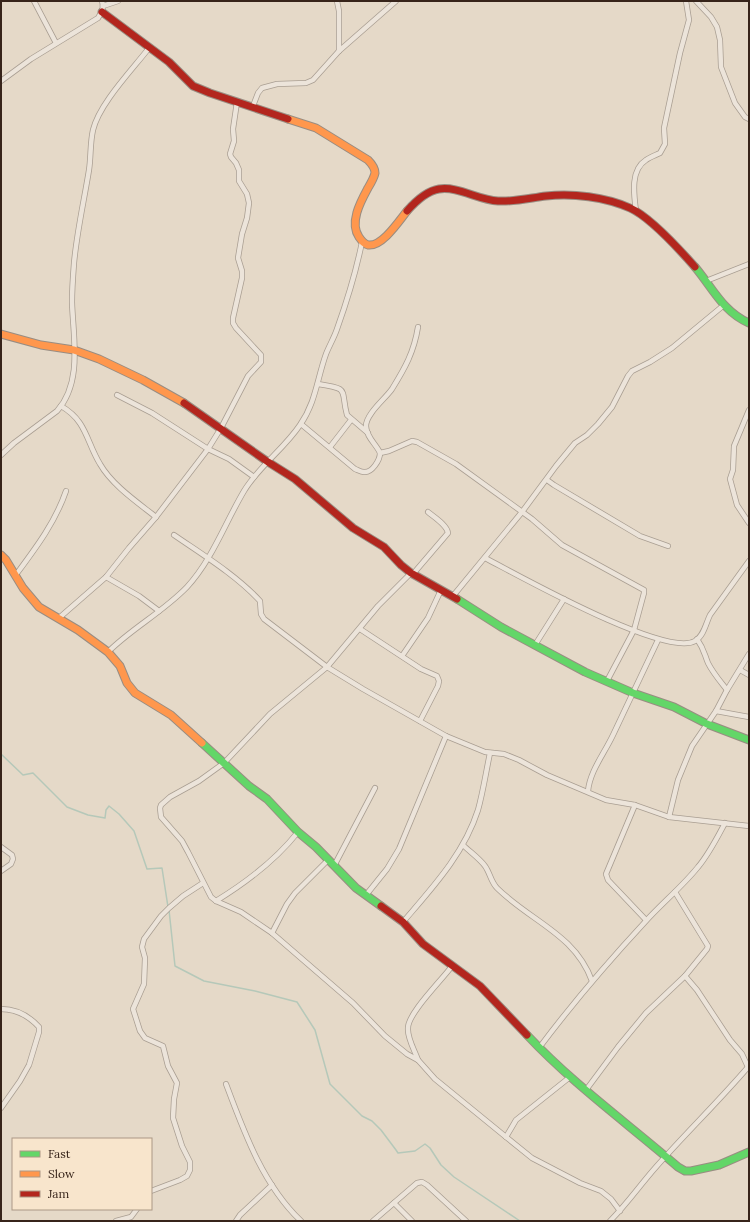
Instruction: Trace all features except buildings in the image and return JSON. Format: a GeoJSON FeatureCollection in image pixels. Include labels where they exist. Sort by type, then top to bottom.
{"type":"FeatureCollection","features":[{"type":"Feature","properties":{"kind":"street"},"geometry":{"type":"LineString","coordinates":[[34,1],[56,43]]}},
{"type":"Feature","properties":{"kind":"street"},"geometry":{"type":"LineString","coordinates":[[102,1],[103,9],[149,48],[169,62],[193,86],[204,91],[253,106],[268,113],[316,128],[368,160],[374,166],[374,177],[356,217],[354,227],[356,235],[365,244],[372,245],[382,241],[412,205],[432,191],[438,189],[448,189],[496,202],[548,196],[584,196],[613,202],[636,211],[666,236],[706,280],[713,293],[724,306],[735,315],[749,323]]}},
{"type":"Feature","properties":{"kind":"street"},"geometry":{"type":"LineString","coordinates":[[1,81],[56,43],[94,21],[103,9],[118,1]]}},
{"type":"Feature","properties":{"kind":"street"},"geometry":{"type":"LineString","coordinates":[[337,1],[339,11],[339,51]]}},
{"type":"Feature","properties":{"kind":"street"},"geometry":{"type":"LineString","coordinates":[[253,106],[258,93],[262,88],[277,84],[310,82],[316,78],[326,64],[339,51],[396,1]]}},
{"type":"Feature","properties":{"kind":"street"},"geometry":{"type":"LineString","coordinates":[[636,211],[634,182],[638,169],[646,159],[661,152],[665,144],[664,128],[680,53],[689,20],[686,1]]}},
{"type":"Feature","properties":{"kind":"street"},"geometry":{"type":"LineString","coordinates":[[696,1],[717,26],[720,40],[722,71],[734,104],[749,120]]}},
{"type":"Feature","properties":{"kind":"street"},"geometry":{"type":"LineString","coordinates":[[1,455],[14,443],[47,419],[61,406],[68,392],[74,372],[72,301],[74,263],[79,224],[89,170],[93,131],[101,110],[149,48]]}},
{"type":"Feature","properties":{"kind":"street"},"geometry":{"type":"LineString","coordinates":[[60,618],[106,577],[156,517],[208,449],[221,428],[248,376],[260,362],[261,355],[233,323],[242,278],[242,271],[238,258],[249,203],[247,194],[239,181],[239,170],[230,154],[234,141],[233,130],[237,102]]}},
{"type":"Feature","properties":{"kind":"street"},"geometry":{"type":"LineString","coordinates":[[108,652],[116,644],[159,611],[186,587],[198,573],[254,477],[301,424],[311,405],[324,358],[337,329],[355,272],[362,242]]}},
{"type":"Feature","properties":{"kind":"street"},"geometry":{"type":"LineString","coordinates":[[706,280],[749,264]]}},
{"type":"Feature","properties":{"kind":"street"},"geometry":{"type":"LineString","coordinates":[[453,596],[522,512],[575,443],[590,432],[612,407],[632,371],[672,348],[724,306]]}},
{"type":"Feature","properties":{"kind":"street"},"geometry":{"type":"LineString","coordinates":[[301,424],[349,464],[363,473],[368,472],[379,460],[380,453],[366,428],[370,416],[389,393],[411,356],[416,343],[418,327]]}},
{"type":"Feature","properties":{"kind":"street"},"geometry":{"type":"LineString","coordinates":[[1,334],[41,345],[74,350],[99,359],[144,380],[184,403],[268,462],[295,479],[360,534],[384,547],[412,574],[453,596],[501,627],[585,672],[674,707],[707,724],[749,740]]}},
{"type":"Feature","properties":{"kind":"street"},"geometry":{"type":"LineString","coordinates":[[318,384],[342,390],[344,393],[347,415],[368,433]]}},
{"type":"Feature","properties":{"kind":"street"},"geometry":{"type":"LineString","coordinates":[[117,395],[152,413],[208,449],[229,459],[254,477]]}},
{"type":"Feature","properties":{"kind":"street"},"geometry":{"type":"LineString","coordinates":[[61,406],[76,416],[99,463],[108,476],[136,502],[156,517]]}},
{"type":"Feature","properties":{"kind":"street"},"geometry":{"type":"LineString","coordinates":[[749,410],[734,446],[733,470],[730,479],[737,505],[749,523]]}},
{"type":"Feature","properties":{"kind":"street"},"geometry":{"type":"LineString","coordinates":[[330,447],[351,420]]}},
{"type":"Feature","properties":{"kind":"street"},"geometry":{"type":"LineString","coordinates":[[380,453],[389,451],[412,441],[417,442],[456,464],[532,519],[562,545],[644,590],[634,630],[607,681]]}},
{"type":"Feature","properties":{"kind":"street"},"geometry":{"type":"LineString","coordinates":[[546,480],[640,536],[668,546]]}},
{"type":"Feature","properties":{"kind":"street"},"geometry":{"type":"LineString","coordinates":[[15,576],[54,520],[66,491]]}},
{"type":"Feature","properties":{"kind":"street"},"geometry":{"type":"LineString","coordinates":[[428,512],[448,530],[448,533],[412,574],[378,606],[327,667],[270,714],[224,763],[199,781],[165,801],[160,808],[162,816],[166,823],[182,841],[211,897],[216,901],[241,912],[272,933],[353,1003],[385,1036],[407,1054],[418,1060],[435,1079],[532,1158],[580,1183],[600,1191],[611,1200],[620,1211]]}},
{"type":"Feature","properties":{"kind":"street"},"geometry":{"type":"LineString","coordinates":[[174,535],[249,590],[260,601],[261,614],[264,619],[327,667],[446,736],[490,753],[504,754],[547,775],[606,800],[635,805],[669,817],[749,826]]}},
{"type":"Feature","properties":{"kind":"street"},"geometry":{"type":"LineString","coordinates":[[1,555],[6,560],[23,588],[39,607],[60,618],[108,652],[120,666],[127,683],[135,693],[171,715],[249,786],[267,799],[298,832],[356,888],[403,922],[422,944],[480,986],[539,1048],[570,1077],[603,1106],[642,1135],[666,1157],[685,1171],[691,1171],[719,1165],[749,1152]]}},
{"type":"Feature","properties":{"kind":"street"},"geometry":{"type":"LineString","coordinates":[[485,558],[612,623],[658,640],[689,643],[698,640],[710,615],[749,561]]}},
{"type":"Feature","properties":{"kind":"street"},"geometry":{"type":"LineString","coordinates":[[106,577],[139,596],[159,611]]}},
{"type":"Feature","properties":{"kind":"street"},"geometry":{"type":"LineString","coordinates":[[402,656],[428,618],[440,590]]}},
{"type":"Feature","properties":{"kind":"street"},"geometry":{"type":"LineString","coordinates":[[535,645],[564,599]]}},
{"type":"Feature","properties":{"kind":"street"},"geometry":{"type":"LineString","coordinates":[[360,629],[425,671],[434,674],[438,679],[438,686],[420,722]]}},
{"type":"Feature","properties":{"kind":"street"},"geometry":{"type":"LineString","coordinates":[[588,792],[589,783],[593,773],[613,736],[658,640]]}},
{"type":"Feature","properties":{"kind":"street"},"geometry":{"type":"LineString","coordinates":[[698,640],[704,649],[708,662],[727,690]]}},
{"type":"Feature","properties":{"kind":"street"},"geometry":{"type":"LineString","coordinates":[[669,817],[678,780],[692,746],[716,711],[749,654]]}},
{"type":"Feature","properties":{"kind":"street"},"geometry":{"type":"LineString","coordinates":[[740,670],[749,675]]}},
{"type":"Feature","properties":{"kind":"street"},"geometry":{"type":"LineString","coordinates":[[716,711],[749,717]]}},
{"type":"Feature","properties":{"kind":"street"},"geometry":{"type":"LineString","coordinates":[[366,895],[387,869],[399,849],[446,736]]}},
{"type":"Feature","properties":{"kind":"street"},"geometry":{"type":"LineString","coordinates":[[403,922],[442,876],[463,845],[478,811],[490,753]]}},
{"type":"Feature","properties":{"kind":"street"},"geometry":{"type":"LineString","coordinates":[[334,866],[375,788]]}},
{"type":"Feature","properties":{"kind":"street"},"geometry":{"type":"LineString","coordinates":[[635,805],[606,874],[608,880],[646,920]]}},
{"type":"Feature","properties":{"kind":"street"},"geometry":{"type":"LineString","coordinates":[[539,1048],[592,981],[646,920],[699,866],[718,838],[725,823]]}},
{"type":"Feature","properties":{"kind":"street"},"geometry":{"type":"LineString","coordinates":[[216,901],[233,891],[264,868],[279,854],[298,832]]}},
{"type":"Feature","properties":{"kind":"street"},"geometry":{"type":"LineString","coordinates":[[463,845],[486,867],[496,887],[572,947],[584,964],[592,981]]}},
{"type":"Feature","properties":{"kind":"street"},"geometry":{"type":"LineString","coordinates":[[1,847],[12,855],[14,859],[11,864],[1,871]]}},
{"type":"Feature","properties":{"kind":"street"},"geometry":{"type":"LineString","coordinates":[[272,933],[287,904],[295,893],[328,860]]}},
{"type":"Feature","properties":{"kind":"street"},"geometry":{"type":"LineString","coordinates":[[152,1191],[184,1178],[188,1173],[190,1166],[173,1118],[177,1083],[168,1066],[162,1046],[145,1038],[140,1031],[134,1009],[144,984],[145,958],[142,946],[144,939],[161,916],[183,896],[203,883]]}},
{"type":"Feature","properties":{"kind":"street"},"geometry":{"type":"LineString","coordinates":[[586,1090],[646,1013],[685,976],[706,952],[708,946],[675,892]]}},
{"type":"Feature","properties":{"kind":"street"},"geometry":{"type":"LineString","coordinates":[[418,1060],[407,1029],[409,1021],[452,966]]}},
{"type":"Feature","properties":{"kind":"street"},"geometry":{"type":"LineString","coordinates":[[610,1221],[620,1211],[642,1183],[724,1096],[749,1067],[742,1054],[730,1040],[697,990],[685,976]]}},
{"type":"Feature","properties":{"kind":"street"},"geometry":{"type":"LineString","coordinates":[[1,1009],[18,1012],[33,1020],[39,1027],[39,1032],[29,1065],[1,1108]]}},
{"type":"Feature","properties":{"kind":"street"},"geometry":{"type":"LineString","coordinates":[[506,1137],[516,1120],[570,1077]]}},
{"type":"Feature","properties":{"kind":"street"},"geometry":{"type":"LineString","coordinates":[[226,1084],[249,1142],[272,1185],[280,1198],[301,1221]]}},
{"type":"Feature","properties":{"kind":"street"},"geometry":{"type":"LineString","coordinates":[[373,1221],[417,1183],[422,1182],[466,1221]]}},
{"type":"Feature","properties":{"kind":"street"},"geometry":{"type":"LineString","coordinates":[[236,1221],[240,1215],[272,1185]]}},
{"type":"Feature","properties":{"kind":"street"},"geometry":{"type":"LineString","coordinates":[[394,1203],[412,1221]]}},
{"type":"Feature","properties":{"kind":"street"},"geometry":{"type":"LineString","coordinates":[[116,1221],[131,1217],[136,1210]]}},
{"type":"Feature","properties":{"kind":"waterway"},"geometry":{"type":"LineString","coordinates":[[1,754],[23,775],[33,773],[67,807],[88,815],[105,818],[106,810],[109,806],[119,814],[134,831],[147,869],[162,868],[168,907]]}},
{"type":"Feature","properties":{"kind":"waterway"},"geometry":{"type":"LineString","coordinates":[[169,910],[175,966],[204,981],[255,991],[297,1002],[315,1030],[330,1084],[362,1116],[372,1121],[381,1130],[398,1153],[415,1151],[425,1144],[430,1148],[441,1165],[454,1177],[520,1221]]}},
{"type":"Feature","properties":{"kind":"traffic: fast"},"geometry":{"type":"LineString","coordinates":[[695,267],[725,306],[749,323]]}},
{"type":"Feature","properties":{"kind":"traffic: fast"},"geometry":{"type":"LineString","coordinates":[[457,599],[501,627],[585,672],[633,693],[674,707],[707,724],[749,740]]}},
{"type":"Feature","properties":{"kind":"traffic: fast"},"geometry":{"type":"LineString","coordinates":[[202,743],[249,786],[267,799],[298,832],[316,847],[356,888],[381,906]]}},
{"type":"Feature","properties":{"kind":"traffic: fast"},"geometry":{"type":"LineString","coordinates":[[527,1035],[582,1087],[678,1167],[685,1171],[719,1165],[749,1152]]}},
{"type":"Feature","properties":{"kind":"traffic: slow"},"geometry":{"type":"LineString","coordinates":[[288,119],[316,128],[368,160],[373,166],[375,175],[359,205],[355,225],[356,231],[364,243],[373,245],[379,242],[395,227],[407,211]]}},
{"type":"Feature","properties":{"kind":"traffic: slow"},"geometry":{"type":"LineString","coordinates":[[1,334],[41,345],[74,350],[99,359],[143,380],[184,403]]}},
{"type":"Feature","properties":{"kind":"traffic: slow"},"geometry":{"type":"LineString","coordinates":[[1,555],[6,560],[23,588],[39,607],[78,630],[108,652],[120,666],[127,683],[135,693],[171,715],[202,743]]}},
{"type":"Feature","properties":{"kind":"traffic: jam"},"geometry":{"type":"LineString","coordinates":[[102,12],[169,62],[193,86],[288,119]]}},
{"type":"Feature","properties":{"kind":"traffic: jam"},"geometry":{"type":"LineString","coordinates":[[407,211],[425,194],[439,189],[453,189],[498,201],[556,195],[600,199],[620,204],[638,212],[664,234],[695,267]]}},
{"type":"Feature","properties":{"kind":"traffic: jam"},"geometry":{"type":"LineString","coordinates":[[184,403],[268,462],[295,479],[353,528],[384,547],[411,573],[457,599]]}},
{"type":"Feature","properties":{"kind":"traffic: jam"},"geometry":{"type":"LineString","coordinates":[[381,906],[403,922],[423,944],[480,986],[527,1035]]}}]}
